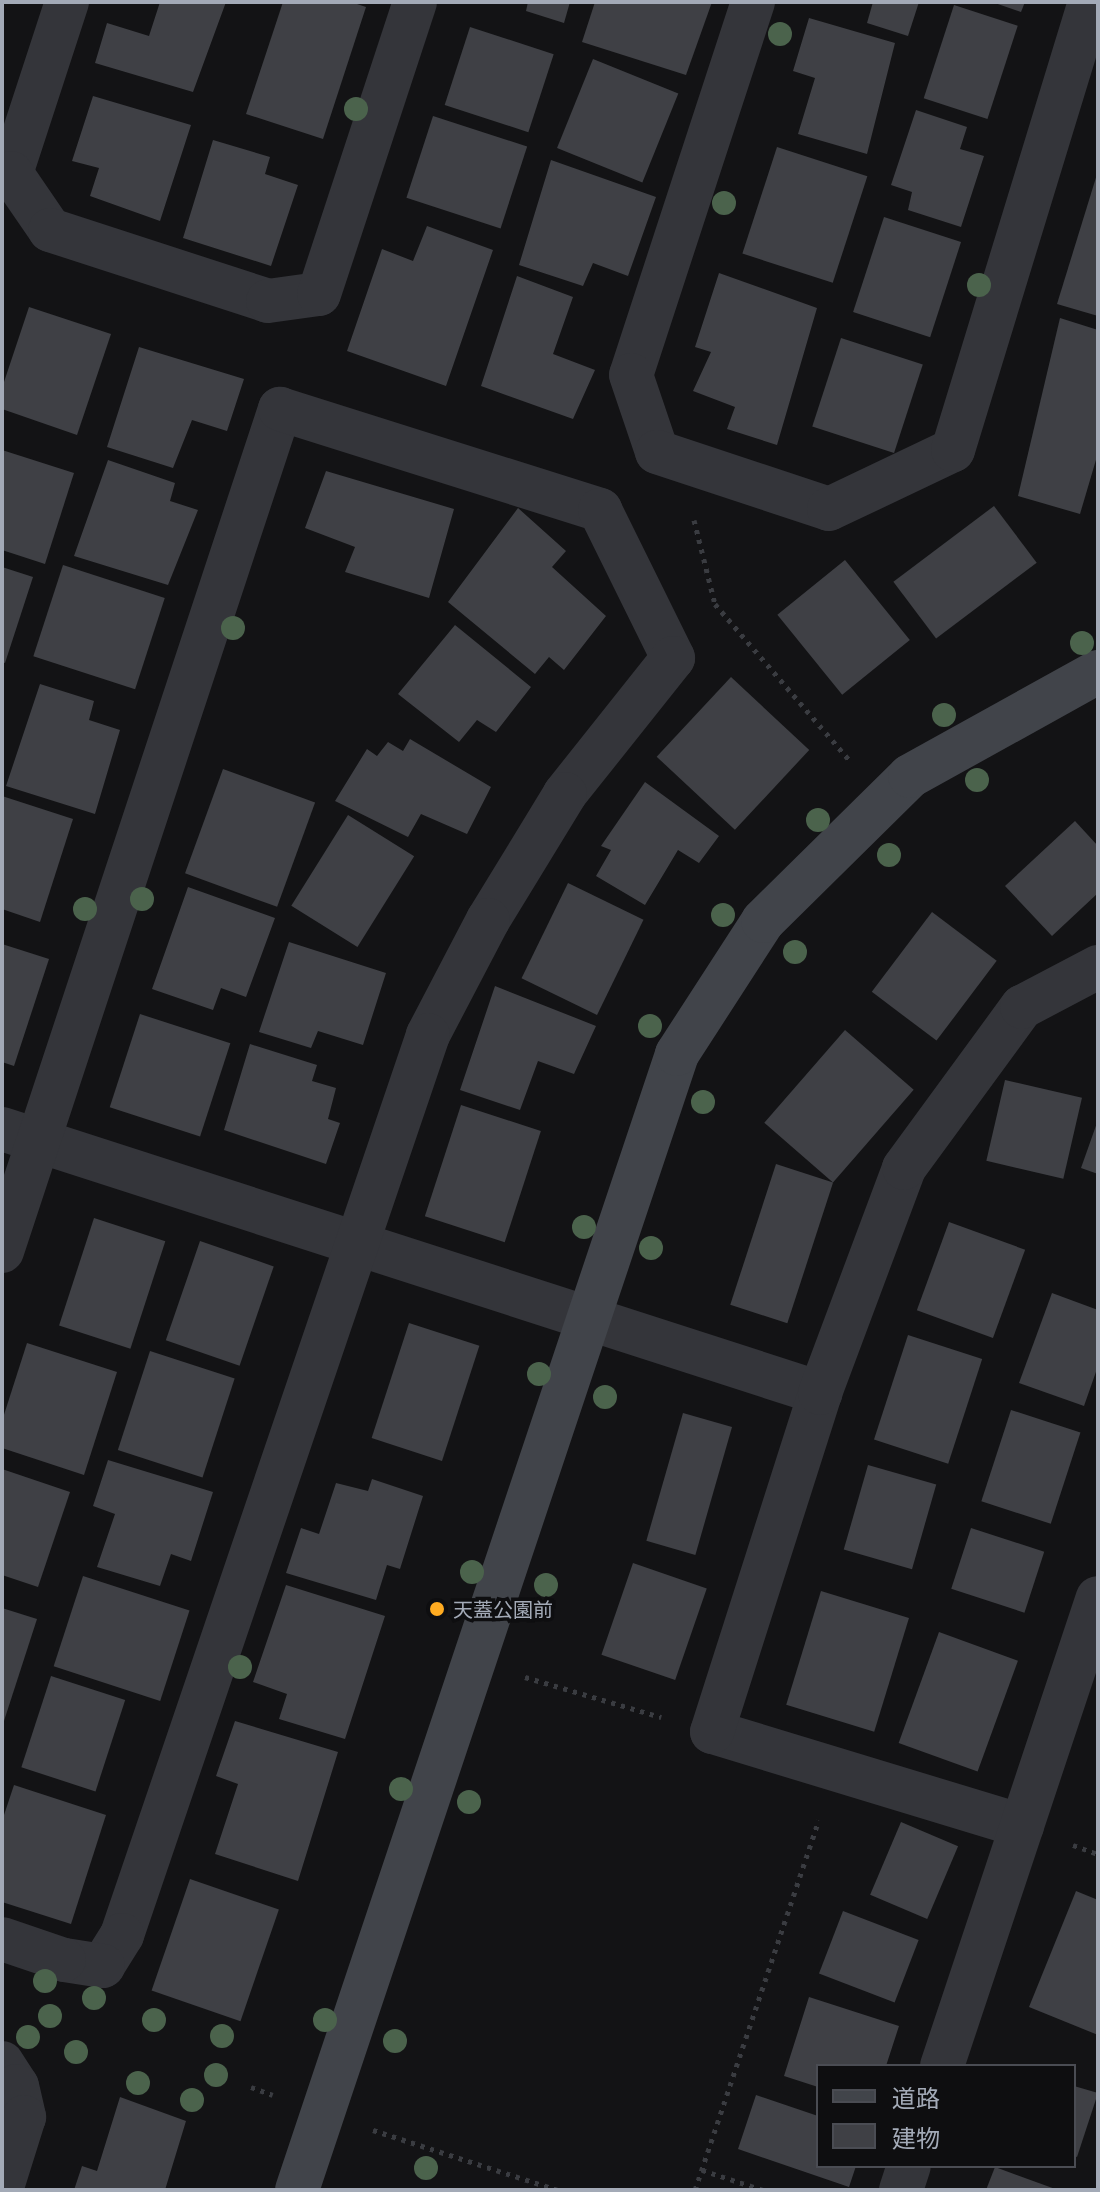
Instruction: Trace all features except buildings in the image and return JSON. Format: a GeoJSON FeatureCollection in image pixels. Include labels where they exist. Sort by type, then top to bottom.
{"type":"FeatureCollection","features":[{"type":"Feature","properties":{"kind":"street"},"geometry":{"type":"LineString","coordinates":[[67,2],[11,173],[50,230],[268,301],[319,294],[415,2]]}},
{"type":"Feature","properties":{"kind":"street"},"geometry":{"type":"LineString","coordinates":[[753,2],[631,375],[657,452],[829,509],[953,450],[1090,2]]}},
{"type":"Feature","properties":{"kind":"street"},"geometry":{"type":"LineString","coordinates":[[2,1251],[20,1135],[280,409],[600,510],[673,658],[565,794],[457,977],[404,1098],[358,1244],[122,1935],[103,1966],[64,1960],[2,1939]]}},
{"type":"Feature","properties":{"kind":"street"},"geometry":{"type":"LineString","coordinates":[[297,2190],[586,1318],[677,1054],[763,921],[910,776],[1098,672]]}},
{"type":"Feature","properties":{"kind":"street"},"geometry":{"type":"LineString","coordinates":[[1022,1826],[712,1732],[820,1393],[904,1168],[1022,1007],[1098,967]]}},
{"type":"Feature","properties":{"kind":"street"},"geometry":{"type":"LineString","coordinates":[[20,1135],[820,1393]]}},
{"type":"Feature","properties":{"kind":"street"},"geometry":{"type":"LineString","coordinates":[[943,2064],[1098,1598]]}},
{"type":"Feature","properties":{"kind":"street"},"geometry":{"type":"LineString","coordinates":[[2,2063],[17,2086],[24,2117],[2,2187]]}},
{"type":"Feature","properties":{"kind":"street"},"geometry":{"type":"LineString","coordinates":[[901,2190],[908,2168]]}},
{"type":"Feature","properties":{"kind":"path"},"geometry":{"type":"LineString","coordinates":[[522,1676],[712,1732]]}},
{"type":"Feature","properties":{"kind":"path"},"geometry":{"type":"LineString","coordinates":[[695,2190],[836,1769]]}},
{"type":"Feature","properties":{"kind":"path"},"geometry":{"type":"LineString","coordinates":[[251,2087],[323,2114],[554,2189]]}},
{"type":"Feature","properties":{"kind":"path"},"geometry":{"type":"LineString","coordinates":[[702,2170],[763,2190]]}},
{"type":"Feature","properties":{"kind":"place","name":"天蓋公園前"},"geometry":{"type":"Point","coordinates":[437,1609]}}]}
